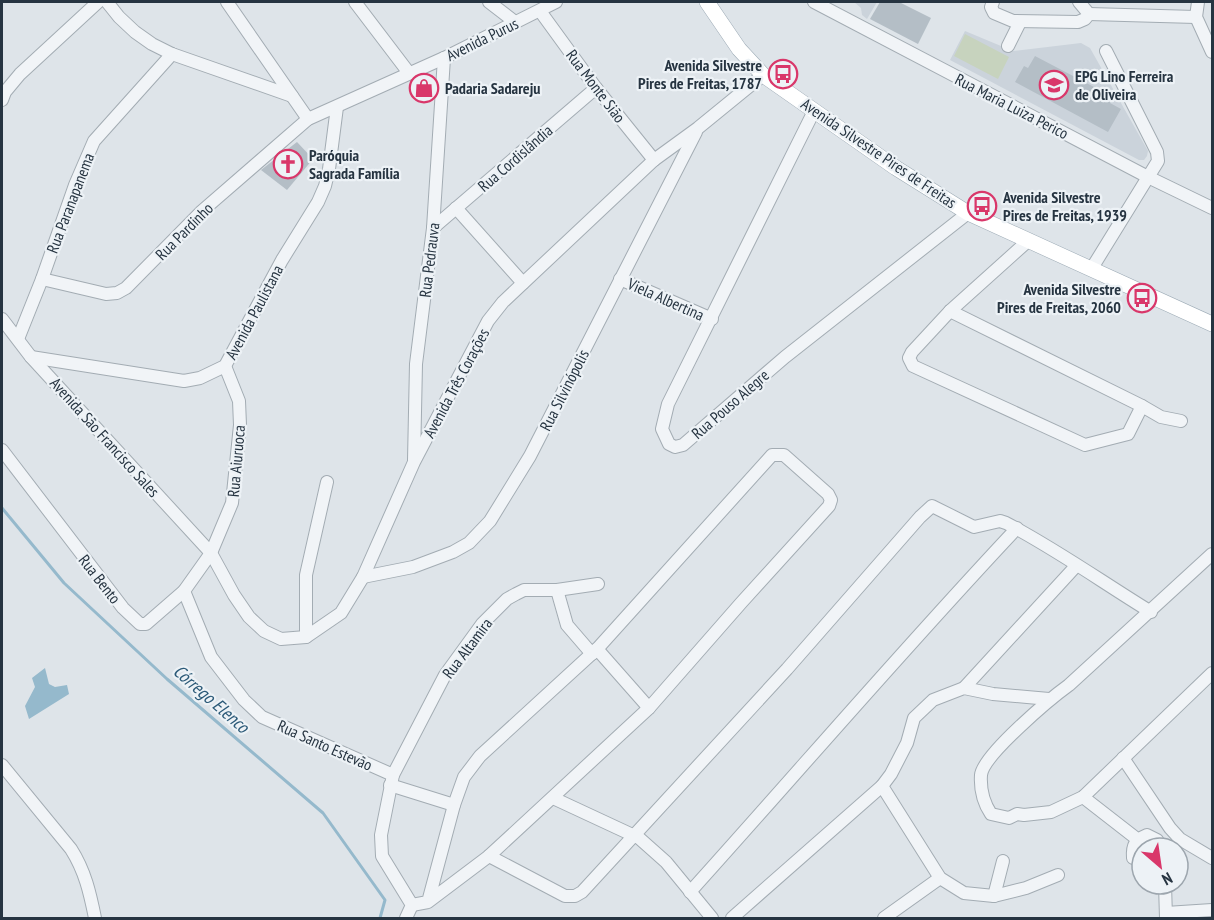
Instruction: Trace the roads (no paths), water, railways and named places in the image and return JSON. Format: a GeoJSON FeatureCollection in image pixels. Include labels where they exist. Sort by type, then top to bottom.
{"type":"FeatureCollection","features":[{"type":"Feature","properties":{"kind":"main road","name":"Avenida Silvestre Pires de Freitas"},"geometry":{"type":"LineString","coordinates":[[707,2],[739,49],[763,75],[896,168],[968,213],[1212,324]]}},
{"type":"Feature","properties":{"kind":"street"},"geometry":{"type":"LineString","coordinates":[[2,100],[5,92],[16,79],[98,2]]}},
{"type":"Feature","properties":{"kind":"street"},"geometry":{"type":"LineString","coordinates":[[107,2],[135,33],[172,54],[292,96]]}},
{"type":"Feature","properties":{"kind":"street"},"geometry":{"type":"LineString","coordinates":[[227,2],[308,119]]}},
{"type":"Feature","properties":{"kind":"street"},"geometry":{"type":"LineString","coordinates":[[355,2],[409,73]]}},
{"type":"Feature","properties":{"kind":"street"},"geometry":{"type":"LineString","coordinates":[[489,2],[515,22]]}},
{"type":"Feature","properties":{"kind":"street","name":"Avenida Purus"},"geometry":{"type":"LineString","coordinates":[[308,119],[444,58],[556,2]]}},
{"type":"Feature","properties":{"kind":"street","name":"Rua Maria Luiza Perico"},"geometry":{"type":"LineString","coordinates":[[814,2],[1148,177],[1212,208]]}},
{"type":"Feature","properties":{"kind":"street"},"geometry":{"type":"LineString","coordinates":[[993,2],[991,7],[994,14],[1020,22],[1078,22],[1089,14]]}},
{"type":"Feature","properties":{"kind":"street"},"geometry":{"type":"LineString","coordinates":[[1079,2],[1089,14],[1196,17]]}},
{"type":"Feature","properties":{"kind":"street"},"geometry":{"type":"LineString","coordinates":[[1198,2],[1196,17],[1212,52]]}},
{"type":"Feature","properties":{"kind":"street","name":"Rua Monte Sião"},"geometry":{"type":"LineString","coordinates":[[540,11],[596,88],[654,160]]}},
{"type":"Feature","properties":{"kind":"street"},"geometry":{"type":"LineString","coordinates":[[1008,46],[1020,22]]}},
{"type":"Feature","properties":{"kind":"street"},"geometry":{"type":"LineString","coordinates":[[1092,268],[1158,161],[1157,152],[1106,51]]}},
{"type":"Feature","properties":{"kind":"street","name":"Rua Paranapanema"},"geometry":{"type":"LineString","coordinates":[[18,339],[42,279],[75,184],[94,141],[172,54]]}},
{"type":"Feature","properties":{"kind":"street","name":"Rua Pedrauva"},"geometry":{"type":"LineString","coordinates":[[414,462],[416,364],[433,228],[444,58]]}},
{"type":"Feature","properties":{"kind":"street","name":"Avenida Três Corações"},"geometry":{"type":"LineString","coordinates":[[306,637],[341,613],[363,578],[414,462],[489,321],[503,302],[654,160],[698,128],[763,75]]}},
{"type":"Feature","properties":{"kind":"street","name":"Rua Cordislândia"},"geometry":{"type":"LineString","coordinates":[[433,228],[596,88]]}},
{"type":"Feature","properties":{"kind":"street","name":"Avenida Paulistana"},"geometry":{"type":"LineString","coordinates":[[31,357],[184,381],[200,378],[225,366],[325,186],[337,107]]}},
{"type":"Feature","properties":{"kind":"street","name":"Rua Pouso Alegre"},"geometry":{"type":"LineString","coordinates":[[814,111],[663,418],[662,429],[669,444],[675,447],[683,445],[785,357],[968,213]]}},
{"type":"Feature","properties":{"kind":"street","name":"Rua Pardinho"},"geometry":{"type":"LineString","coordinates":[[42,279],[106,294],[117,293],[126,288],[202,211],[308,119]]}},
{"type":"Feature","properties":{"kind":"street","name":"Rua Silvinópolis"},"geometry":{"type":"LineString","coordinates":[[363,578],[413,567],[453,552],[479,534],[490,521],[530,456],[698,128]]}},
{"type":"Feature","properties":{"kind":"street"},"geometry":{"type":"LineString","coordinates":[[456,208],[523,283]]}},
{"type":"Feature","properties":{"kind":"street"},"geometry":{"type":"LineString","coordinates":[[1029,240],[951,311],[912,352],[909,358],[913,366],[1084,445],[1128,434],[1142,406]]}},
{"type":"Feature","properties":{"kind":"street","name":"Viela Albertina"},"geometry":{"type":"LineString","coordinates":[[620,279],[712,319]]}},
{"type":"Feature","properties":{"kind":"street"},"geometry":{"type":"LineString","coordinates":[[951,311],[1161,417],[1181,421]]}},
{"type":"Feature","properties":{"kind":"street","name":"Avenida São Francisco Sales"},"geometry":{"type":"LineString","coordinates":[[2,319],[31,357],[211,553]]}},
{"type":"Feature","properties":{"kind":"street","name":"Rua Aiuruoca"},"geometry":{"type":"LineString","coordinates":[[211,553],[232,503],[240,425],[239,401],[225,366]]}},
{"type":"Feature","properties":{"kind":"street","name":"Rua Bento"},"geometry":{"type":"LineString","coordinates":[[2,450],[123,608],[140,624],[150,621],[184,591],[211,553]]}},
{"type":"Feature","properties":{"kind":"street"},"geometry":{"type":"LineString","coordinates":[[412,905],[428,902],[489,856],[649,708],[829,506],[831,500],[828,494],[784,455],[772,455],[595,651],[480,756],[464,777],[454,805],[428,902]]}},
{"type":"Feature","properties":{"kind":"street"},"geometry":{"type":"LineString","coordinates":[[211,553],[234,595],[249,617],[264,631],[280,639],[306,637],[306,575],[327,482]]}},
{"type":"Feature","properties":{"kind":"street"},"geometry":{"type":"LineString","coordinates":[[489,856],[570,897],[582,892],[788,669],[931,507],[934,506],[974,527],[1000,521],[1017,528],[1150,612]]}},
{"type":"Feature","properties":{"kind":"street"},"geometry":{"type":"LineString","coordinates":[[690,892],[934,617],[1017,528]]}},
{"type":"Feature","properties":{"kind":"street"},"geometry":{"type":"LineString","coordinates":[[1212,554],[1069,685],[1049,699],[987,762],[981,774],[982,801],[991,814],[1009,818],[1017,814],[1052,812],[1083,797],[1212,674]]}},
{"type":"Feature","properties":{"kind":"street"},"geometry":{"type":"LineString","coordinates":[[732,918],[882,786],[891,774],[906,743],[914,718],[933,700],[964,688],[1076,566]]}},
{"type":"Feature","properties":{"kind":"street","name":"Rua Altamira"},"geometry":{"type":"LineString","coordinates":[[392,780],[445,675],[482,624],[507,599],[524,590],[557,590],[597,584]]}},
{"type":"Feature","properties":{"kind":"street"},"geometry":{"type":"LineString","coordinates":[[557,590],[567,625],[649,708]]}},
{"type":"Feature","properties":{"kind":"street","name":"Rua Santo Estevão"},"geometry":{"type":"LineString","coordinates":[[184,591],[211,657],[244,700],[262,717],[392,780],[454,805]]}},
{"type":"Feature","properties":{"kind":"street"},"geometry":{"type":"LineString","coordinates":[[964,688],[993,694],[1049,699]]}},
{"type":"Feature","properties":{"kind":"street"},"geometry":{"type":"LineString","coordinates":[[1123,758],[1170,828],[1180,839],[1212,858]]}},
{"type":"Feature","properties":{"kind":"street"},"geometry":{"type":"LineString","coordinates":[[2,765],[80,863],[90,891],[95,918]]}},
{"type":"Feature","properties":{"kind":"street"},"geometry":{"type":"LineString","coordinates":[[392,780],[381,835],[382,856],[412,905]]}},
{"type":"Feature","properties":{"kind":"street"},"geometry":{"type":"LineString","coordinates":[[882,786],[940,878],[964,893],[994,896],[1026,888],[1058,875]]}},
{"type":"Feature","properties":{"kind":"street"},"geometry":{"type":"LineString","coordinates":[[1083,797],[1133,836]]}},
{"type":"Feature","properties":{"kind":"street"},"geometry":{"type":"LineString","coordinates":[[553,798],[634,836],[666,862],[712,918]]}},
{"type":"Feature","properties":{"kind":"street"},"geometry":{"type":"LineString","coordinates":[[994,896],[1003,861]]}},
{"type":"Feature","properties":{"kind":"street"},"geometry":{"type":"LineString","coordinates":[[884,918],[940,878]]}},
{"type":"Feature","properties":{"kind":"street"},"geometry":{"type":"LineString","coordinates":[[1165,896],[1166,915],[1212,910]]}},
{"type":"Feature","properties":{"kind":"street"},"geometry":{"type":"LineString","coordinates":[[406,918],[412,905]]}},
{"type":"Feature","properties":{"kind":"water"},"geometry":{"type":"Polygon","coordinates":[[[45,668],[49,684],[55,687],[67,685],[69,694],[29,719],[25,706],[35,687],[32,678],[45,668]]]}},
{"type":"Feature","properties":{"kind":"waterway","name":"Córrego Elenco"},"geometry":{"type":"LineString","coordinates":[[2,508],[64,583],[167,679],[323,813],[385,900],[380,918]]}},
{"type":"Feature","properties":{"kind":"place","name":"Avenida Silvestre Pires de Freitas, 1787"},"geometry":{"type":"Point","coordinates":[783,74]}},
{"type":"Feature","properties":{"kind":"place","name":"EPG Lino Ferreira de Oliveira"},"geometry":{"type":"Point","coordinates":[1054,85]}},
{"type":"Feature","properties":{"kind":"place","name":"Padaria Sadareju"},"geometry":{"type":"Point","coordinates":[424,88]}},
{"type":"Feature","properties":{"kind":"place","name":"Paróquia Sagrada Família"},"geometry":{"type":"Point","coordinates":[288,164]}},
{"type":"Feature","properties":{"kind":"place","name":"Avenida Silvestre Pires de Freitas, 1939"},"geometry":{"type":"Point","coordinates":[982,206]}},
{"type":"Feature","properties":{"kind":"place","name":"Avenida Silvestre Pires de Freitas, 2060"},"geometry":{"type":"Point","coordinates":[1142,298]}}]}
